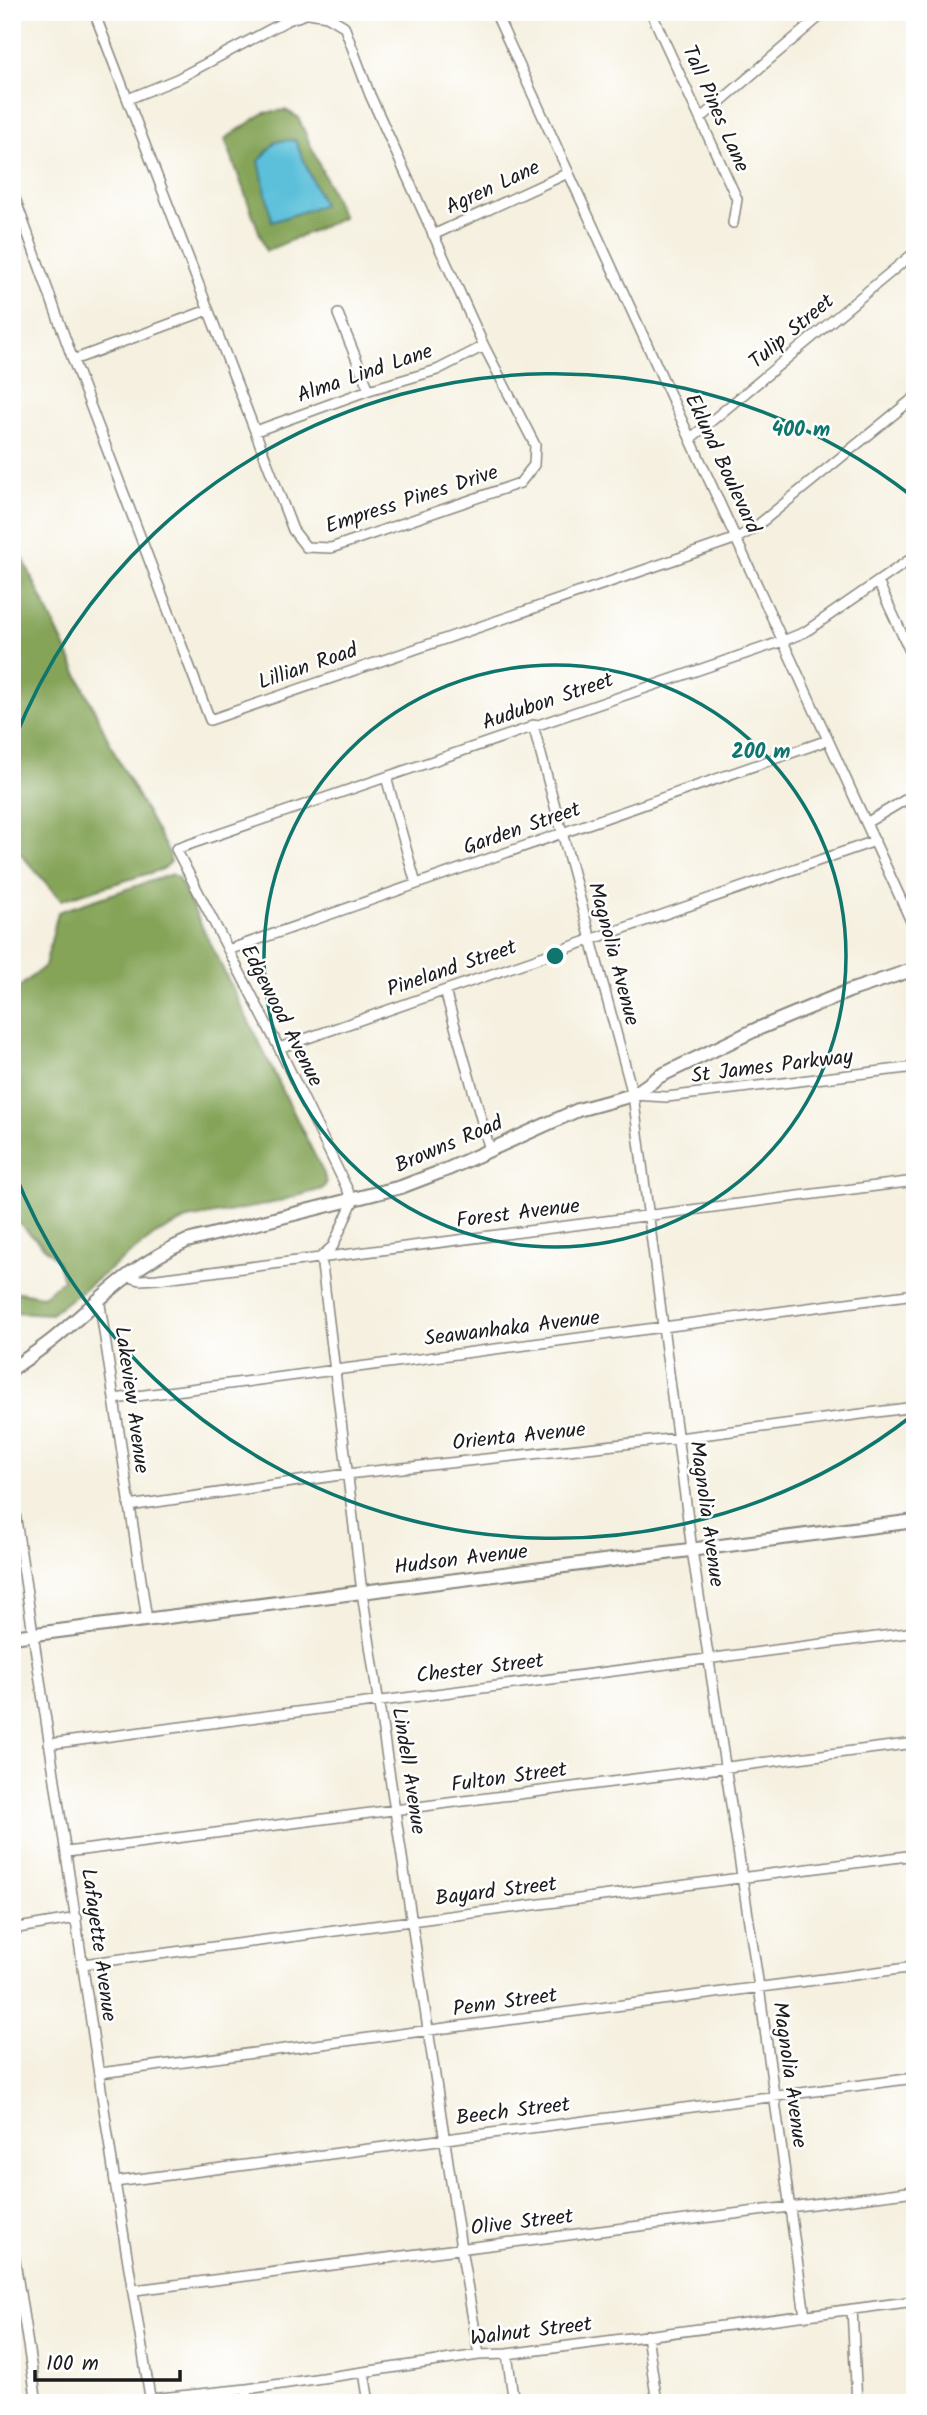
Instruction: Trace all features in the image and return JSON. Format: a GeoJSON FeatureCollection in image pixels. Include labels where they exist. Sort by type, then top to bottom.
{"type":"FeatureCollection","features":[{"type":"Feature","properties":{"kind":"street","name":"Empress Pines Drive"},"geometry":{"type":"LineString","coordinates":[[94,12],[293,530],[306,547],[331,548],[520,483],[534,465],[535,445],[484,346],[433,235],[370,95],[345,26],[327,16],[309,13],[288,20],[177,79],[128,99]]}},
{"type":"Feature","properties":{"kind":"street","name":"Eklund Boulevard"},"geometry":{"type":"LineString","coordinates":[[495,12],[915,930]]}},
{"type":"Feature","properties":{"kind":"street","name":"Tall Pines Lane"},"geometry":{"type":"LineString","coordinates":[[651,12],[737,200],[733,223]]}},
{"type":"Feature","properties":{"kind":"street"},"geometry":{"type":"LineString","coordinates":[[701,118],[825,12]]}},
{"type":"Feature","properties":{"kind":"street","name":"Agren Lane"},"geometry":{"type":"LineString","coordinates":[[433,235],[568,173]]}},
{"type":"Feature","properties":{"kind":"street","name":"Lillian Road"},"geometry":{"type":"LineString","coordinates":[[12,190],[73,360],[210,720],[737,538],[753,529],[915,397]]}},
{"type":"Feature","properties":{"kind":"street","name":"Tulip Street"},"geometry":{"type":"LineString","coordinates":[[691,438],[915,252]]}},
{"type":"Feature","properties":{"kind":"street"},"geometry":{"type":"LineString","coordinates":[[73,360],[208,310]]}},
{"type":"Feature","properties":{"kind":"street"},"geometry":{"type":"LineString","coordinates":[[338,314],[369,390]]}},
{"type":"Feature","properties":{"kind":"street","name":"Alma Lind Lane"},"geometry":{"type":"LineString","coordinates":[[256,431],[369,390],[437,370],[484,346]]}},
{"type":"Feature","properties":{"kind":"street","name":"Audubon Street"},"geometry":{"type":"LineString","coordinates":[[176,849],[783,641],[805,632],[915,556]]}},
{"type":"Feature","properties":{"kind":"street"},"geometry":{"type":"LineString","coordinates":[[878,582],[915,663]]}},
{"type":"Feature","properties":{"kind":"street","name":"Magnolia Avenue"},"geometry":{"type":"LineString","coordinates":[[533,725],[633,1095],[692,1550],[806,2316]]}},
{"type":"Feature","properties":{"kind":"street","name":"Garden Street"},"geometry":{"type":"LineString","coordinates":[[228,950],[828,740]]}},
{"type":"Feature","properties":{"kind":"street"},"geometry":{"type":"LineString","coordinates":[[386,777],[416,884]]}},
{"type":"Feature","properties":{"kind":"street"},"geometry":{"type":"LineString","coordinates":[[866,823],[915,794]]}},
{"type":"Feature","properties":{"kind":"street","name":"Pineland Street"},"geometry":{"type":"LineString","coordinates":[[279,1048],[875,841]]}},
{"type":"Feature","properties":{"kind":"street","name":"Edgewood Avenue"},"geometry":{"type":"LineString","coordinates":[[176,849],[279,1048],[353,1200]]}},
{"type":"Feature","properties":{"kind":"street","name":"Browns Road"},"geometry":{"type":"LineString","coordinates":[[12,1368],[54,1338],[126,1276],[159,1253],[187,1241],[401,1187],[578,1110],[633,1095],[660,1076],[755,1030],[849,991],[915,969]]}},
{"type":"Feature","properties":{"kind":"street"},"geometry":{"type":"LineString","coordinates":[[445,991],[489,1150]]}},
{"type":"Feature","properties":{"kind":"street","name":"St James Parkway"},"geometry":{"type":"LineString","coordinates":[[633,1095],[667,1097],[915,1067]]}},
{"type":"Feature","properties":{"kind":"street","name":"Forest Avenue"},"geometry":{"type":"LineString","coordinates":[[126,1276],[140,1280],[157,1279],[915,1181]]}},
{"type":"Feature","properties":{"kind":"street"},"geometry":{"type":"LineString","coordinates":[[321,1257],[333,1246],[353,1200]]}},
{"type":"Feature","properties":{"kind":"street","name":"Lindell Avenue"},"geometry":{"type":"LineString","coordinates":[[321,1257],[362,1592],[479,2355]]}},
{"type":"Feature","properties":{"kind":"street","name":"Seawanhaka Avenue"},"geometry":{"type":"LineString","coordinates":[[114,1399],[915,1294]]}},
{"type":"Feature","properties":{"kind":"street","name":"Lakeview Avenue"},"geometry":{"type":"LineString","coordinates":[[99,1298],[147,1620]]}},
{"type":"Feature","properties":{"kind":"street","name":"Orienta Avenue"},"geometry":{"type":"LineString","coordinates":[[129,1506],[347,1474],[678,1438],[915,1407]]}},
{"type":"Feature","properties":{"kind":"street","name":"Lafayette Avenue"},"geometry":{"type":"LineString","coordinates":[[12,1493],[151,2401]]}},
{"type":"Feature","properties":{"kind":"street","name":"Hudson Avenue"},"geometry":{"type":"LineString","coordinates":[[12,1637],[915,1521]]}},
{"type":"Feature","properties":{"kind":"street","name":"Chester Street"},"geometry":{"type":"LineString","coordinates":[[49,1744],[915,1632]]}},
{"type":"Feature","properties":{"kind":"street","name":"Fulton Street"},"geometry":{"type":"LineString","coordinates":[[67,1852],[915,1743]]}},
{"type":"Feature","properties":{"kind":"street","name":"Bayard Street"},"geometry":{"type":"LineString","coordinates":[[83,1964],[915,1855]]}},
{"type":"Feature","properties":{"kind":"street"},"geometry":{"type":"LineString","coordinates":[[12,1929],[76,1918]]}},
{"type":"Feature","properties":{"kind":"street","name":"Penn Street"},"geometry":{"type":"LineString","coordinates":[[100,2073],[915,1967]]}},
{"type":"Feature","properties":{"kind":"street","name":"Beech Street"},"geometry":{"type":"LineString","coordinates":[[116,2182],[915,2078]]}},
{"type":"Feature","properties":{"kind":"street","name":"Olive Street"},"geometry":{"type":"LineString","coordinates":[[135,2290],[915,2191]]}},
{"type":"Feature","properties":{"kind":"street"},"geometry":{"type":"LineString","coordinates":[[12,2242],[37,2403]]}},
{"type":"Feature","properties":{"kind":"street","name":"Walnut Street"},"geometry":{"type":"LineString","coordinates":[[151,2401],[479,2355],[507,2354],[915,2301]]}},
{"type":"Feature","properties":{"kind":"street"},"geometry":{"type":"LineString","coordinates":[[852,2309],[857,2403]]}},
{"type":"Feature","properties":{"kind":"street"},"geometry":{"type":"LineString","coordinates":[[647,2335],[657,2403]]}},
{"type":"Feature","properties":{"kind":"street"},"geometry":{"type":"LineString","coordinates":[[507,2354],[514,2403]]}},
{"type":"Feature","properties":{"kind":"street"},"geometry":{"type":"LineString","coordinates":[[364,2372],[369,2403]]}},
{"type":"Feature","properties":{"kind":"street"},"geometry":{"type":"LineString","coordinates":[[247,2389],[248,2403]]}},
{"type":"Feature","properties":{"kind":"green space"},"geometry":{"type":"Polygon","coordinates":[[[285,110],[298,117],[343,218],[266,251],[225,139],[264,113],[285,110]]]}},
{"type":"Feature","properties":{"kind":"green space"},"geometry":{"type":"Polygon","coordinates":[[[12,535],[118,760],[170,855],[170,863],[163,869],[61,900],[19,852],[12,854],[12,535]]]}},
{"type":"Feature","properties":{"kind":"green space"},"geometry":{"type":"Polygon","coordinates":[[[172,874],[178,878],[324,1174],[326,1184],[322,1189],[265,1205],[187,1219],[155,1235],[51,1314],[12,1312],[12,1291],[43,1296],[63,1280],[57,1260],[12,1216],[12,993],[45,966],[58,912],[172,874]]]}},
{"type":"Feature","properties":{"kind":"water"},"geometry":{"type":"Polygon","coordinates":[[[295,140],[323,205],[272,222],[259,161],[276,141],[295,140]]]}}]}
